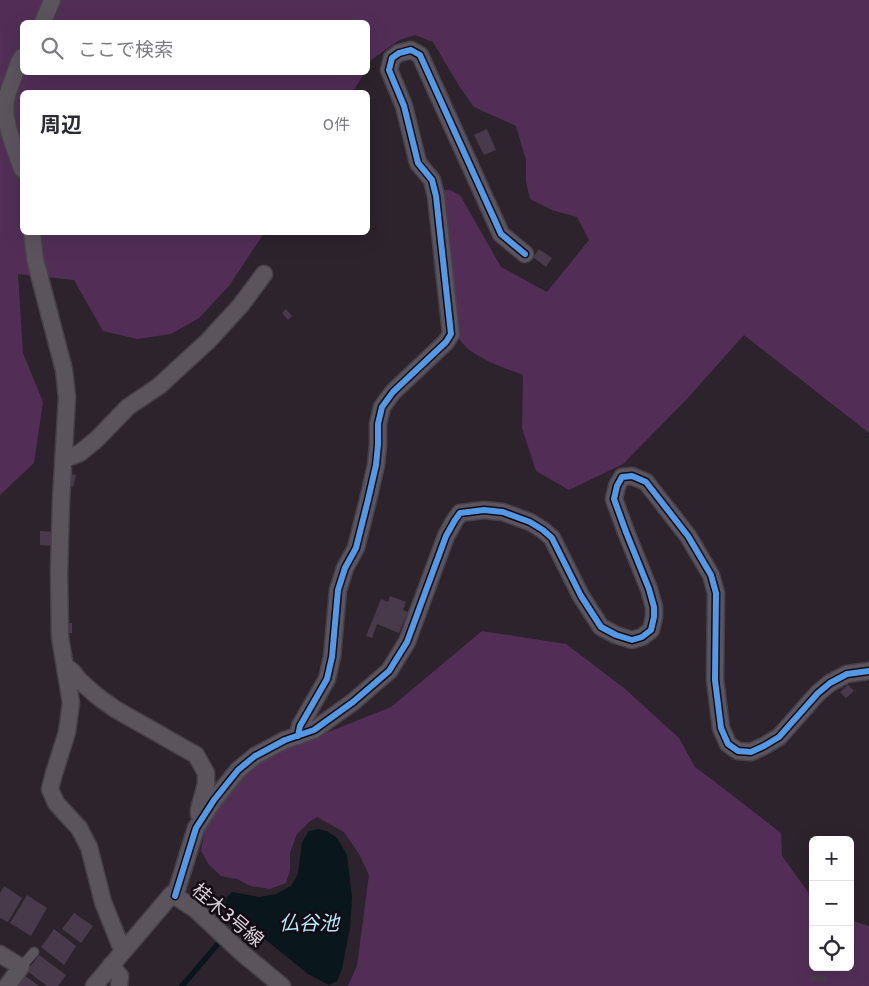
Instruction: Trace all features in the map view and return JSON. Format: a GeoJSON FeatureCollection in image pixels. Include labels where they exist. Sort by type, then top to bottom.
{"type":"FeatureCollection","features":[{"type":"Feature","properties":{"kind":"street"},"geometry":{"type":"LineString","coordinates":[[44,20],[52,0]]}},
{"type":"Feature","properties":{"kind":"street"},"geometry":{"type":"LineString","coordinates":[[298,736],[300,726],[327,679],[332,656],[338,590],[356,548],[368,500],[376,465],[378,424],[382,407],[392,392],[446,342],[451,334],[436,196],[432,180],[418,163],[404,106],[389,70],[392,58],[400,53],[411,50],[420,55],[501,234],[525,254]]}},
{"type":"Feature","properties":{"kind":"street"},"geometry":{"type":"LineString","coordinates":[[20,60],[6,101],[5,114],[20,164]]}},
{"type":"Feature","properties":{"kind":"street"},"geometry":{"type":"LineString","coordinates":[[32,235],[35,258],[64,370],[67,397],[59,573],[60,637],[71,702],[68,732],[50,789],[56,802],[79,828],[90,847],[104,902],[123,952]]}},
{"type":"Feature","properties":{"kind":"street"},"geometry":{"type":"LineString","coordinates":[[64,459],[80,453],[128,407],[159,386],[208,341],[241,305],[264,274]]}},
{"type":"Feature","properties":{"kind":"street"},"geometry":{"type":"LineString","coordinates":[[198,825],[214,800],[238,770],[255,756],[285,740],[314,730],[353,702],[389,671],[408,642],[446,536],[460,513],[484,510],[503,512],[530,522],[543,530],[552,538],[581,596],[602,627],[616,635],[632,640],[642,637],[651,630],[654,607],[649,589],[614,499],[617,486],[622,477],[632,476],[646,482],[688,536],[711,575],[716,593],[715,680],[721,728],[728,744],[738,751],[752,752],[779,737],[818,693],[830,683],[847,674],[869,671]]}},
{"type":"Feature","properties":{"kind":"street"},"geometry":{"type":"LineString","coordinates":[[65,666],[97,696],[115,709],[196,756],[206,773],[206,784],[199,810],[198,825],[176,896]]}},
{"type":"Feature","properties":{"kind":"street","name":"桂木3号線"},"geometry":{"type":"LineString","coordinates":[[94,986],[172,894],[195,909],[242,953],[282,986]]}},
{"type":"Feature","properties":{"kind":"street"},"geometry":{"type":"LineString","coordinates":[[0,954],[21,967],[7,986]]}},
{"type":"Feature","properties":{"kind":"street"},"geometry":{"type":"LineString","coordinates":[[110,965],[120,976],[119,986]]}},
{"type":"Feature","properties":{"kind":"lane"},"geometry":{"type":"LineString","coordinates":[[21,967],[34,952]]}},
{"type":"Feature","properties":{"kind":"shaded area"},"geometry":{"type":"Polygon","coordinates":[[[0,0],[869,0],[869,433],[744,335],[686,400],[623,464],[569,490],[536,471],[522,428],[523,375],[476,355],[461,342],[457,334],[441,190],[450,190],[460,195],[501,267],[547,292],[589,240],[577,217],[552,210],[530,199],[526,182],[526,160],[516,126],[474,107],[433,42],[415,35],[399,40],[370,62],[370,20],[20,20],[20,75],[363,75],[354,90],[20,90],[20,235],[263,235],[229,286],[199,318],[171,334],[137,339],[103,331],[74,280],[18,274],[23,353],[43,402],[34,463],[0,495],[0,0]]]}},
{"type":"Feature","properties":{"kind":"shaded area"},"geometry":{"type":"Polygon","coordinates":[[[482,631],[566,644],[624,688],[679,738],[695,767],[781,833],[782,856],[809,893],[809,971],[854,971],[854,921],[869,926],[869,986],[348,986],[357,966],[369,875],[359,854],[344,832],[317,817],[309,822],[297,834],[290,853],[290,870],[286,883],[270,889],[250,886],[237,879],[221,876],[209,865],[201,851],[204,834],[216,804],[248,765],[391,707],[482,631]]]}},
{"type":"Feature","properties":{"kind":"water","name":"仏谷池"},"geometry":{"type":"Polygon","coordinates":[[[318,829],[327,831],[337,838],[347,855],[352,897],[350,928],[342,969],[337,981],[329,985],[308,974],[225,905],[227,897],[232,892],[259,897],[276,894],[291,886],[298,874],[302,842],[309,831],[318,829]]]}},
{"type":"Feature","properties":{"kind":"building"},"geometry":{"type":"Polygon","coordinates":[[[487,129],[496,150],[484,155],[474,135],[487,129]]]}},
{"type":"Feature","properties":{"kind":"building"},"geometry":{"type":"Polygon","coordinates":[[[539,249],[552,258],[546,267],[533,257],[539,249]]]}},
{"type":"Feature","properties":{"kind":"building"},"geometry":{"type":"Polygon","coordinates":[[[286,309],[292,316],[288,320],[282,313],[286,309]]]}},
{"type":"Feature","properties":{"kind":"building"},"geometry":{"type":"Polygon","coordinates":[[[69,474],[76,475],[73,487],[67,485],[69,474]]]}},
{"type":"Feature","properties":{"kind":"building"},"geometry":{"type":"Polygon","coordinates":[[[40,531],[55,532],[54,546],[40,545],[40,531]]]}},
{"type":"Feature","properties":{"kind":"building"},"geometry":{"type":"Polygon","coordinates":[[[390,596],[406,602],[403,610],[408,612],[399,633],[377,624],[372,638],[366,636],[381,599],[388,602],[390,596]]]}},
{"type":"Feature","properties":{"kind":"building"},"geometry":{"type":"Polygon","coordinates":[[[65,623],[72,623],[72,633],[65,633],[65,623]]]}},
{"type":"Feature","properties":{"kind":"building"},"geometry":{"type":"Polygon","coordinates":[[[848,685],[854,691],[846,698],[840,692],[848,685]]]}},
{"type":"Feature","properties":{"kind":"building"},"geometry":{"type":"Polygon","coordinates":[[[4,886],[22,898],[8,922],[0,918],[0,893],[4,886]]]}},
{"type":"Feature","properties":{"kind":"building"},"geometry":{"type":"Polygon","coordinates":[[[27,895],[47,908],[31,936],[10,923],[27,895]]]}},
{"type":"Feature","properties":{"kind":"building"},"geometry":{"type":"Polygon","coordinates":[[[74,913],[93,926],[81,943],[62,929],[74,913]]]}},
{"type":"Feature","properties":{"kind":"building"},"geometry":{"type":"Polygon","coordinates":[[[54,929],[76,946],[64,965],[41,947],[54,929]]]}},
{"type":"Feature","properties":{"kind":"building"},"geometry":{"type":"Polygon","coordinates":[[[39,955],[66,975],[58,986],[47,986],[27,971],[39,955]]]}},
{"type":"Feature","properties":{"kind":"building"},"geometry":{"type":"Polygon","coordinates":[[[810,974],[827,976],[827,982],[810,981],[810,974]]]}},
{"type":"Feature","properties":{"kind":"building"},"geometry":{"type":"Polygon","coordinates":[[[24,975],[39,986],[16,986],[24,975]]]}},
{"type":"Feature","properties":{"kind":"waterway"},"geometry":{"type":"LineString","coordinates":[[182,986],[217,945]]}},
{"type":"Feature","properties":{"kind":"cycle path"},"geometry":{"type":"LineString","coordinates":[[298,736],[300,726],[327,679],[332,657],[338,590],[345,568],[356,548],[368,500],[376,465],[378,424],[382,407],[393,392],[446,342],[451,334],[436,196],[432,180],[418,163],[404,106],[389,70],[392,58],[399,53],[411,50],[420,55],[501,234],[525,254]]}},
{"type":"Feature","properties":{"kind":"cycle path"},"geometry":{"type":"LineString","coordinates":[[175,896],[196,828],[214,800],[238,770],[255,756],[285,740],[314,730],[353,702],[389,671],[407,642],[446,536],[460,513],[484,510],[503,512],[530,522],[543,530],[552,538],[581,596],[601,627],[616,635],[632,640],[642,637],[651,630],[654,607],[649,589],[614,499],[617,486],[622,477],[632,476],[646,482],[688,536],[711,575],[716,593],[715,680],[721,728],[728,744],[738,751],[751,752],[779,737],[818,693],[830,683],[847,674],[869,671]]}}]}
